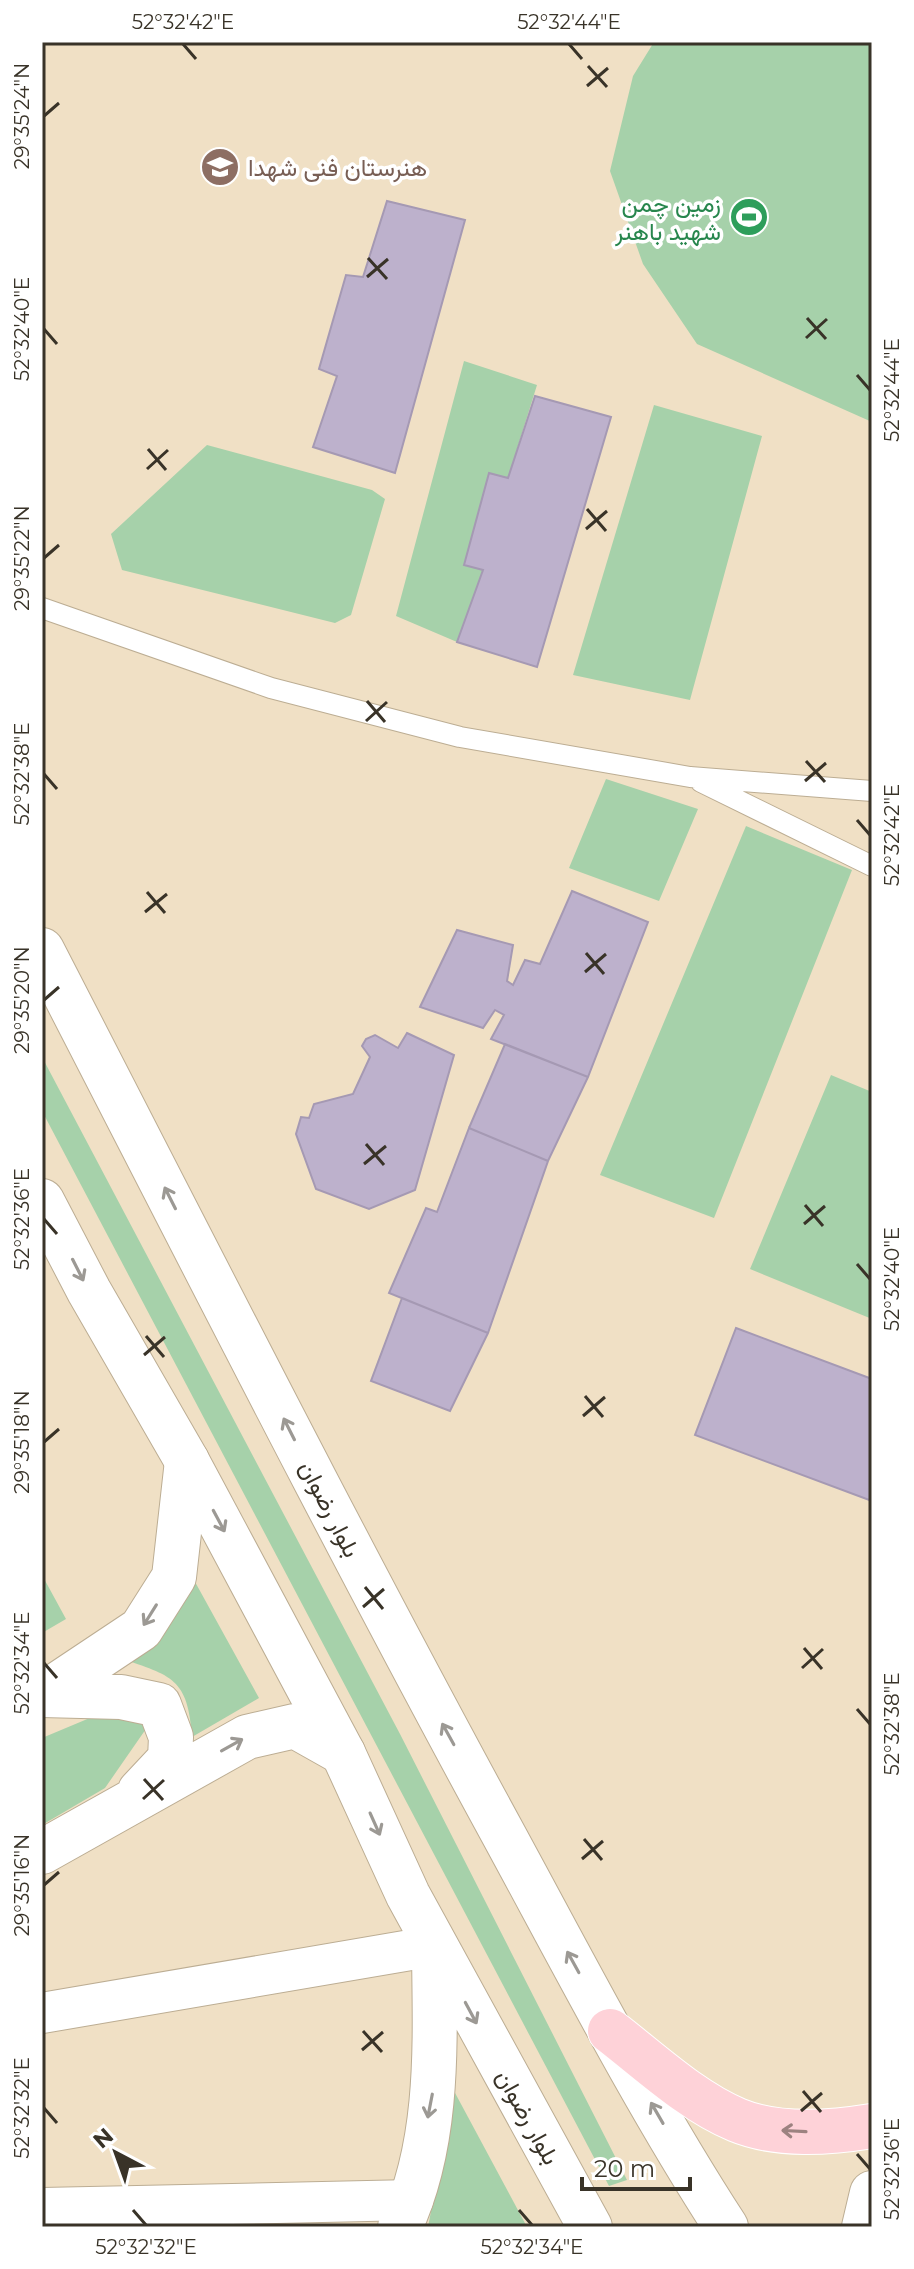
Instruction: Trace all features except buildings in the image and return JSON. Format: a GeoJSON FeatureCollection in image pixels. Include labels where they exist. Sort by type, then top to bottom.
{"type":"FeatureCollection","features":[{"type":"Feature","properties":{"kind":"highway"},"geometry":{"type":"LineString","coordinates":[[610,2031],[686,2090],[737,2120],[787,2132],[843,2131],[872,2126]]}},
{"type":"Feature","properties":{"kind":"main road","name":"بلوار رضوان"},"geometry":{"type":"LineString","coordinates":[[42,950],[401,1647],[610,2031],[726,2227]]}},
{"type":"Feature","properties":{"kind":"main road","name":"بلوار رضوان"},"geometry":{"type":"LineString","coordinates":[[42,1201],[89,1291],[187,1461],[343,1753],[408,1895],[590,2227]]}},
{"type":"Feature","properties":{"kind":"main road"},"geometry":{"type":"LineString","coordinates":[[42,1695],[141,1629],[174,1577],[187,1461]]}},
{"type":"Feature","properties":{"kind":"main road"},"geometry":{"type":"LineString","coordinates":[[42,1695],[121,1697],[159,1705],[171,1737],[170,1759],[127,1804]]}},
{"type":"Feature","properties":{"kind":"main road"},"geometry":{"type":"LineString","coordinates":[[42,1852],[247,1737],[295,1726],[343,1753]]}},
{"type":"Feature","properties":{"kind":"main road"},"geometry":{"type":"LineString","coordinates":[[406,2214],[436,2077],[434,1946],[408,1895]]}},
{"type":"Feature","properties":{"kind":"main road"},"geometry":{"type":"LineString","coordinates":[[864,2227],[872,2193]]}},
{"type":"Feature","properties":{"kind":"street"},"geometry":{"type":"LineString","coordinates":[[42,2013],[434,1946]]}},
{"type":"Feature","properties":{"kind":"street"},"geometry":{"type":"LineString","coordinates":[[42,2208],[406,2214]]}},
{"type":"Feature","properties":{"kind":"lane"},"geometry":{"type":"LineString","coordinates":[[42,608],[271,688],[460,737],[690,777],[872,791]]}},
{"type":"Feature","properties":{"kind":"lane"},"geometry":{"type":"LineString","coordinates":[[690,777],[872,866]]}},
{"type":"Feature","properties":{"kind":"green space","name":"زمین چمن شهید باهنر"},"geometry":{"type":"Polygon","coordinates":[[[654,42],[872,42],[872,422],[697,344],[643,264],[610,171],[633,76],[654,42]]]}},
{"type":"Feature","properties":{"kind":"green space"},"geometry":{"type":"Polygon","coordinates":[[[464,361],[537,385],[508,478],[489,473],[464,565],[483,570],[457,642],[396,616],[464,361]]]}},
{"type":"Feature","properties":{"kind":"green space"},"geometry":{"type":"Polygon","coordinates":[[[654,405],[762,436],[690,700],[573,675],[654,405]]]}},
{"type":"Feature","properties":{"kind":"green space"},"geometry":{"type":"Polygon","coordinates":[[[207,445],[372,490],[385,499],[351,615],[335,623],[122,570],[111,534],[207,445]]]}},
{"type":"Feature","properties":{"kind":"green space"},"geometry":{"type":"Polygon","coordinates":[[[606,779],[698,809],[659,901],[569,868],[606,779]]]}},
{"type":"Feature","properties":{"kind":"green space"},"geometry":{"type":"Polygon","coordinates":[[[746,826],[852,870],[714,1218],[600,1175],[746,826]]]}},
{"type":"Feature","properties":{"kind":"green space"},"geometry":{"type":"Polygon","coordinates":[[[42,1057],[400,1734],[627,2180],[609,2186],[42,1111],[42,1057]]]}},
{"type":"Feature","properties":{"kind":"green space"},"geometry":{"type":"Polygon","coordinates":[[[831,1075],[872,1092],[872,1319],[750,1269],[831,1075]]]}},
{"type":"Feature","properties":{"kind":"green space"},"geometry":{"type":"Polygon","coordinates":[[[189,1571],[259,1698],[192,1737],[186,1702],[174,1682],[165,1675],[120,1658],[189,1571]]]}},
{"type":"Feature","properties":{"kind":"green space"},"geometry":{"type":"Polygon","coordinates":[[[42,1575],[66,1619],[42,1633],[42,1575]]]}},
{"type":"Feature","properties":{"kind":"green space"},"geometry":{"type":"Polygon","coordinates":[[[116,1707],[148,1726],[105,1788],[42,1825],[42,1738],[116,1707]]]}},
{"type":"Feature","properties":{"kind":"green space"},"geometry":{"type":"Polygon","coordinates":[[[454,2091],[527,2227],[428,2227],[454,2091]]]}},
{"type":"Feature","properties":{"kind":"place","name":"هنرستان فنی شهدا"},"geometry":{"type":"Point","coordinates":[220,167]}},
{"type":"Feature","properties":{"kind":"place","name":"زمین چمن شهید باهنر"},"geometry":{"type":"Point","coordinates":[749,217]}}]}
